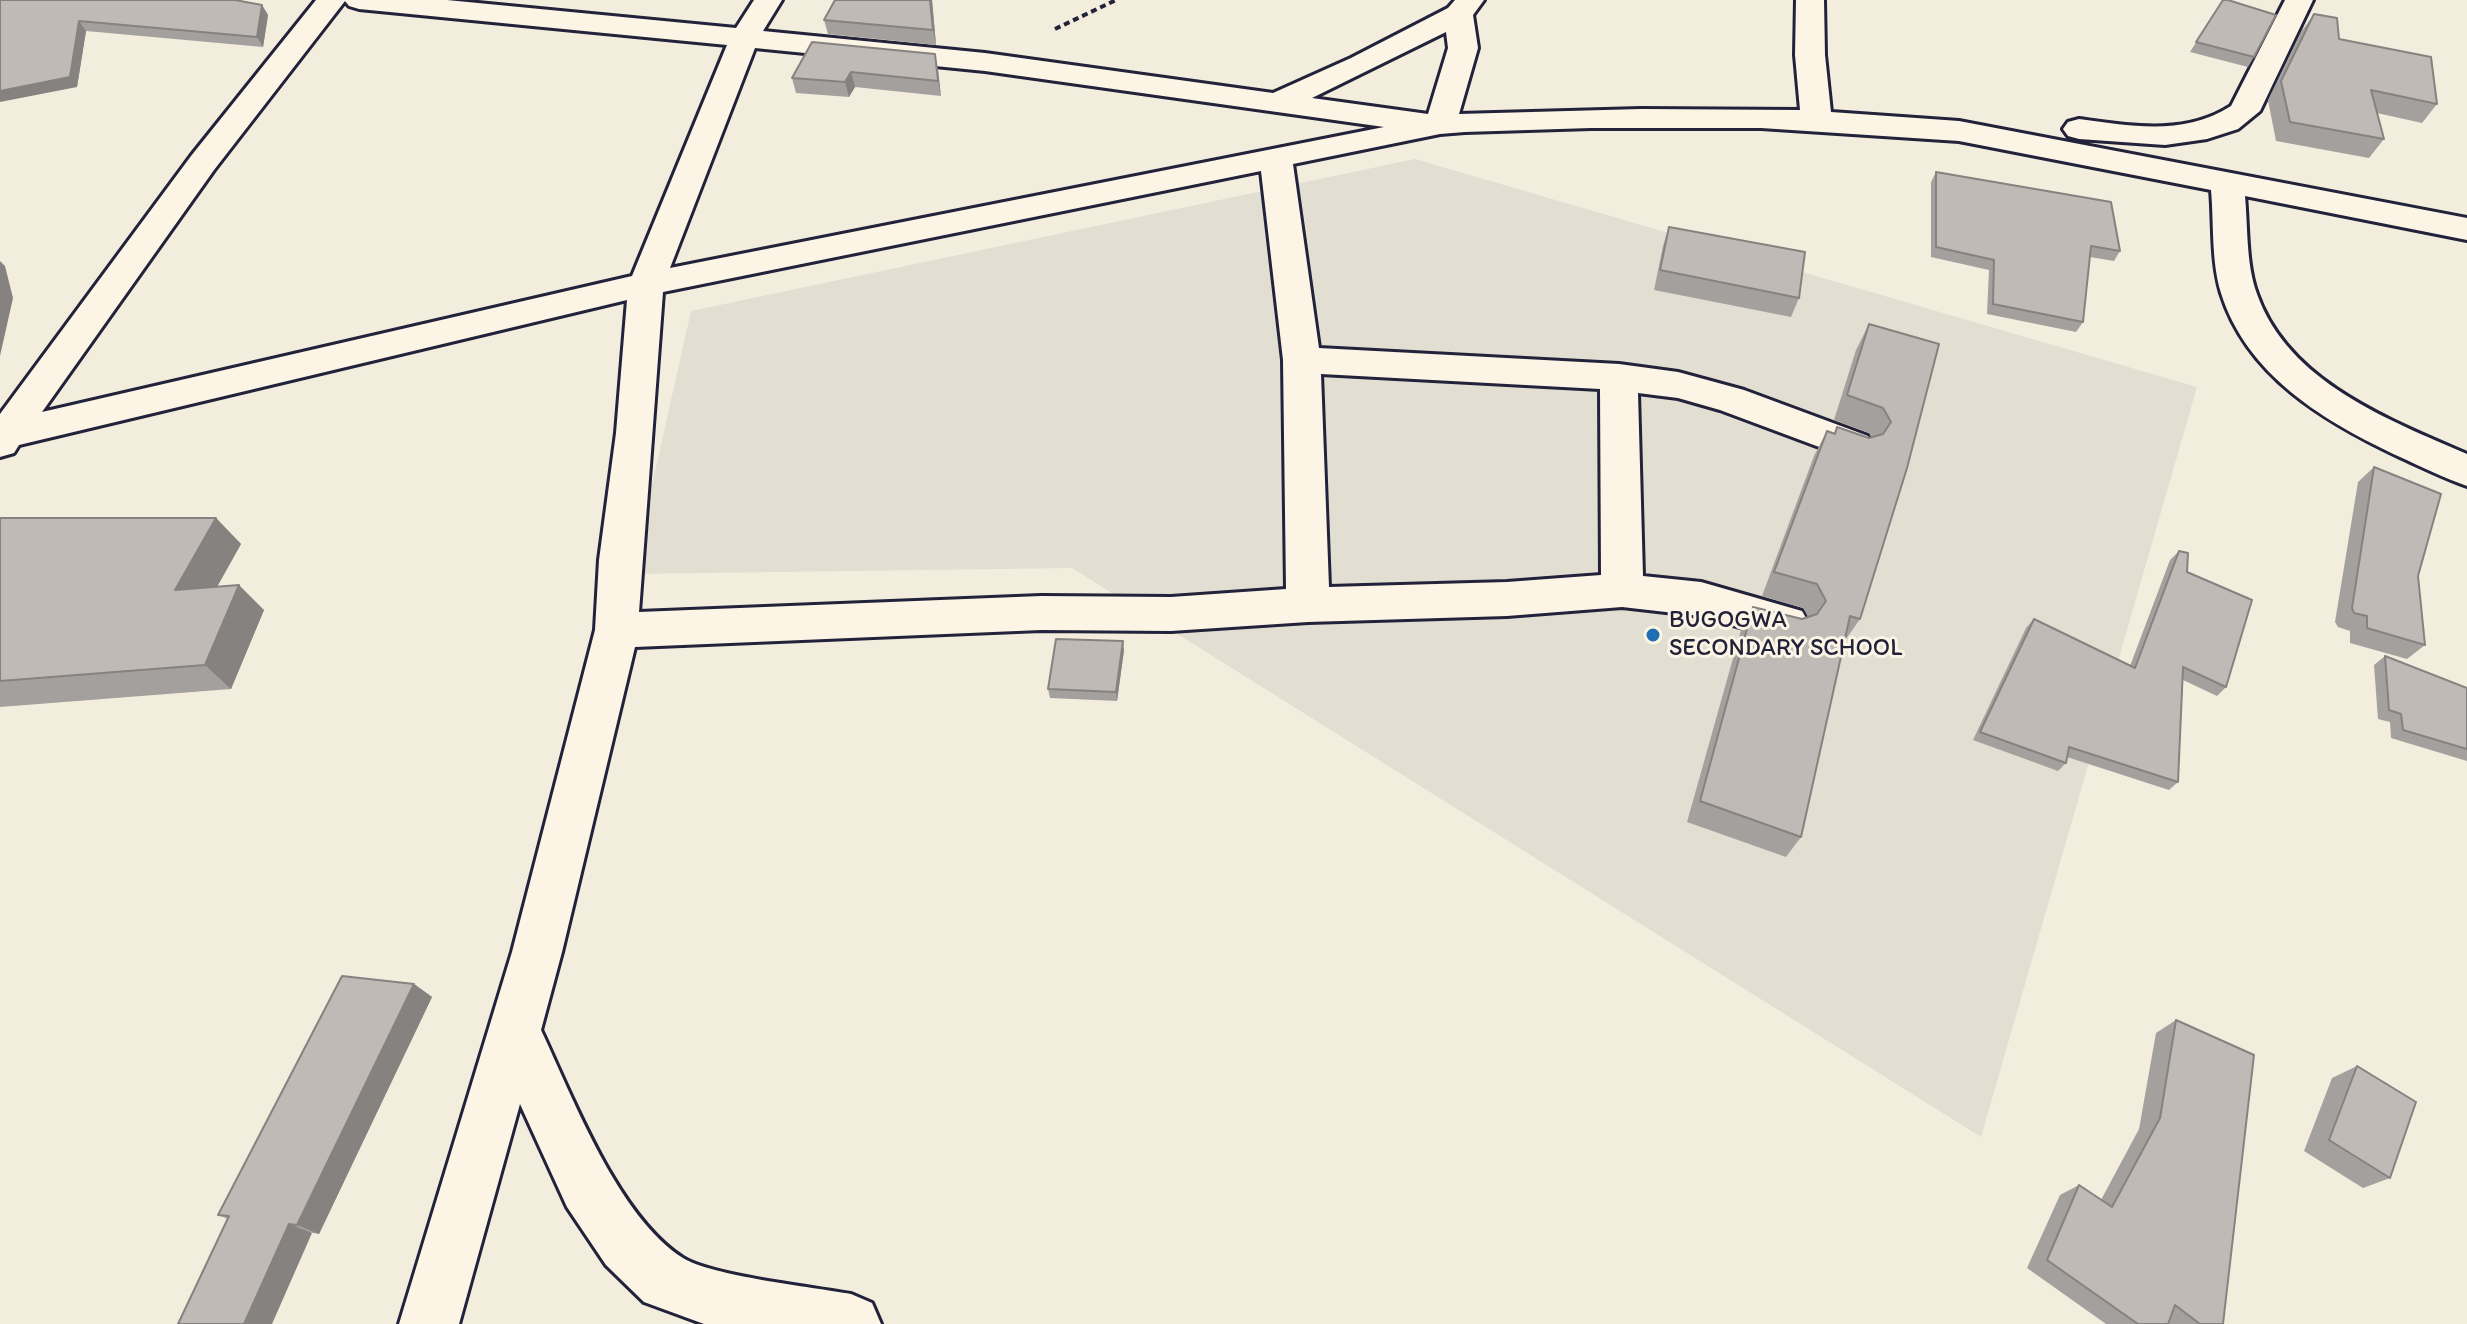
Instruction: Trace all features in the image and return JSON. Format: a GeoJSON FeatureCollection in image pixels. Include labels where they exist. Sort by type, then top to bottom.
{"type":"FeatureCollection","features":[{"type":"Feature","properties":{"kind":"street"},"geometry":{"type":"LineString","coordinates":[[2,438],[251,96],[331,0]]}},
{"type":"Feature","properties":{"kind":"street"},"geometry":{"type":"LineString","coordinates":[[359,0],[985,62],[1440,125]]}},
{"type":"Feature","properties":{"kind":"street"},"geometry":{"type":"LineString","coordinates":[[429,1324],[514,1032],[617,630],[620,560],[635,433],[646,284],[745,37],[768,0]]}},
{"type":"Feature","properties":{"kind":"street"},"geometry":{"type":"LineString","coordinates":[[1810,0],[1810,55],[1816,118]]}},
{"type":"Feature","properties":{"kind":"street"},"geometry":{"type":"LineString","coordinates":[[1959,131],[1997,122],[2129,135],[2167,135],[2203,131],[2231,121],[2244,111],[2299,0]]}},
{"type":"Feature","properties":{"kind":"street"},"geometry":{"type":"LineString","coordinates":[[1280,101],[1362,64],[1464,7]]}},
{"type":"Feature","properties":{"kind":"street"},"geometry":{"type":"LineString","coordinates":[[1440,125],[1463,48],[1464,7]]}},
{"type":"Feature","properties":{"kind":"street"},"geometry":{"type":"LineString","coordinates":[[2,438],[646,284],[1440,125],[1500,120],[1816,118],[1959,131],[2467,229]]}},
{"type":"Feature","properties":{"kind":"street"},"geometry":{"type":"LineString","coordinates":[[1276,157],[1302,360],[1308,605]]}},
{"type":"Feature","properties":{"kind":"street"},"geometry":{"type":"LineString","coordinates":[[2227,184],[2239,293],[2261,342],[2288,373],[2334,404],[2467,471]]}},
{"type":"Feature","properties":{"kind":"street"},"geometry":{"type":"LineString","coordinates":[[1302,360],[1405,363],[1619,377],[1678,385],[1731,399],[1854,446]]}},
{"type":"Feature","properties":{"kind":"street"},"geometry":{"type":"LineString","coordinates":[[1619,377],[1622,590]]}},
{"type":"Feature","properties":{"kind":"street"},"geometry":{"type":"LineString","coordinates":[[617,630],[1026,613],[1171,614],[1308,605],[1507,599],[1622,590],[1701,599],[1787,623]]}},
{"type":"Feature","properties":{"kind":"street"},"geometry":{"type":"LineString","coordinates":[[514,1032],[587,1187],[626,1245],[665,1281],[713,1298],[851,1324]]}},
{"type":"Feature","properties":{"kind":"shaded area","name":"BUGOGWA SECONDARY SCHOOL"},"geometry":{"type":"Polygon","coordinates":[[[1415,159],[2197,387],[1981,1137],[1072,568],[632,574],[691,311],[1415,159]]]}},
{"type":"Feature","properties":{"kind":"building"},"geometry":{"type":"Polygon","coordinates":[[[0,0],[235,0],[262,5],[257,37],[79,21],[70,77],[0,91],[0,0]]]}},
{"type":"Feature","properties":{"kind":"building"},"geometry":{"type":"Polygon","coordinates":[[[835,0],[930,0],[933,30],[824,20],[835,0]]]}},
{"type":"Feature","properties":{"kind":"building"},"geometry":{"type":"Polygon","coordinates":[[[2223,0],[2276,15],[2254,57],[2196,42],[2223,0]]]}},
{"type":"Feature","properties":{"kind":"building"},"geometry":{"type":"Polygon","coordinates":[[[2314,14],[2337,18],[2339,39],[2431,57],[2437,104],[2371,90],[2384,139],[2290,122],[2281,81],[2314,14]]]}},
{"type":"Feature","properties":{"kind":"building"},"geometry":{"type":"Polygon","coordinates":[[[812,42],[935,54],[938,81],[851,72],[845,82],[792,78],[812,42]]]}},
{"type":"Feature","properties":{"kind":"building"},"geometry":{"type":"Polygon","coordinates":[[[1936,172],[2111,202],[2120,251],[2091,246],[2083,322],[1993,304],[1994,260],[1936,247],[1936,172]]]}},
{"type":"Feature","properties":{"kind":"building"},"geometry":{"type":"Polygon","coordinates":[[[1669,227],[1805,252],[1799,298],[1660,270],[1669,227]]]}},
{"type":"Feature","properties":{"kind":"building"},"geometry":{"type":"Polygon","coordinates":[[[1869,324],[1939,344],[1907,468],[1860,619],[1850,616],[1801,837],[1700,801],[1753,607],[1802,619],[1817,614],[1826,601],[1817,584],[1774,572],[1827,431],[1835,434],[1837,427],[1869,438],[1883,434],[1891,422],[1883,408],[1847,395],[1869,324]]]}},
{"type":"Feature","properties":{"kind":"building"},"geometry":{"type":"Polygon","coordinates":[[[2374,467],[2441,494],[2418,576],[2425,645],[2367,628],[2367,616],[2354,613],[2352,608],[2374,467]]]}},
{"type":"Feature","properties":{"kind":"building"},"geometry":{"type":"Polygon","coordinates":[[[0,518],[216,518],[175,590],[239,585],[205,665],[0,681],[0,518]]]}},
{"type":"Feature","properties":{"kind":"building"},"geometry":{"type":"Polygon","coordinates":[[[2179,551],[2188,553],[2187,572],[2252,600],[2226,687],[2183,667],[2178,782],[2069,747],[2066,763],[1980,732],[2034,619],[2135,668],[2179,551]]]}},
{"type":"Feature","properties":{"kind":"building"},"geometry":{"type":"Polygon","coordinates":[[[1056,639],[1123,641],[1116,692],[1048,689],[1056,639]]]}},
{"type":"Feature","properties":{"kind":"building"},"geometry":{"type":"Polygon","coordinates":[[[2385,656],[2467,688],[2467,749],[2403,730],[2401,714],[2389,710],[2385,656]]]}},
{"type":"Feature","properties":{"kind":"building"},"geometry":{"type":"Polygon","coordinates":[[[342,976],[414,984],[297,1225],[289,1224],[244,1324],[178,1324],[229,1216],[218,1215],[342,976]]]}},
{"type":"Feature","properties":{"kind":"building"},"geometry":{"type":"Polygon","coordinates":[[[2176,1020],[2254,1055],[2223,1324],[2200,1324],[2175,1305],[2168,1324],[2138,1324],[2047,1260],[2079,1185],[2112,1207],[2160,1118],[2176,1020]]]}},
{"type":"Feature","properties":{"kind":"building"},"geometry":{"type":"Polygon","coordinates":[[[2357,1066],[2416,1102],[2390,1178],[2329,1140],[2357,1066]]]}},
{"type":"Feature","properties":{"kind":"place","name":"BUGOGWA SECONDARY SCHOOL"},"geometry":{"type":"Point","coordinates":[1653,635]}}]}
